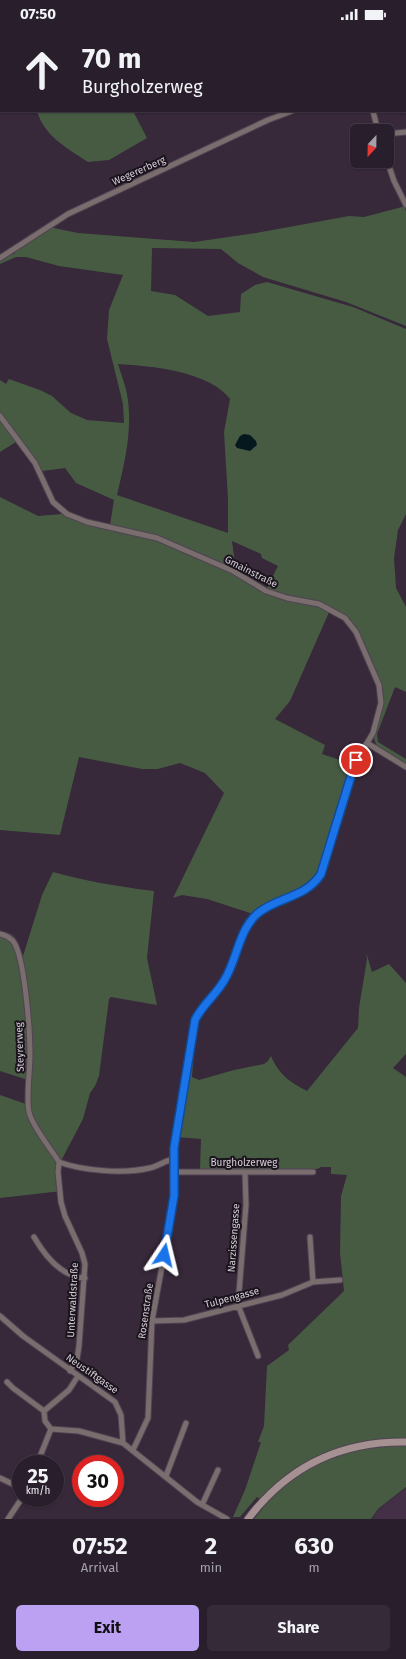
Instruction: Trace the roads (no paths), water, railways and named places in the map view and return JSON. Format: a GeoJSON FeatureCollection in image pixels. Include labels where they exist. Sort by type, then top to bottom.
{"type":"FeatureCollection","features":[{"type":"Feature","properties":{"kind":"street","name":"Wegererberg"},"geometry":{"type":"LineString","coordinates":[[0,258],[75,210],[268,120],[289,112]]}},
{"type":"Feature","properties":{"kind":"street"},"geometry":{"type":"LineString","coordinates":[[373,112],[376,124]]}},
{"type":"Feature","properties":{"kind":"street"},"geometry":{"type":"LineString","coordinates":[[394,133],[406,132]]}},
{"type":"Feature","properties":{"kind":"street"},"geometry":{"type":"LineString","coordinates":[[390,168],[394,181],[406,205]]}},
{"type":"Feature","properties":{"kind":"street","name":"Gmainstraße"},"geometry":{"type":"LineString","coordinates":[[0,416],[35,463],[53,502],[66,514],[87,522],[146,535],[168,542],[233,571],[266,591],[287,598],[319,604],[345,618],[359,638],[375,674],[381,692],[381,703],[375,726],[367,743]]}},
{"type":"Feature","properties":{"kind":"street"},"geometry":{"type":"LineString","coordinates":[[174,1172],[173,1159],[195,1020],[199,1011],[219,989],[226,978],[241,940],[252,920],[262,910],[306,890],[318,879],[324,866],[352,770],[361,751],[367,743],[406,767]]}},
{"type":"Feature","properties":{"kind":"street","name":"Steyrerweg"},"geometry":{"type":"LineString","coordinates":[[0,934],[6,935],[13,941],[21,959],[29,1030],[30,1054],[28,1107],[31,1118],[59,1162]]}},
{"type":"Feature","properties":{"kind":"street"},"geometry":{"type":"LineString","coordinates":[[59,1162],[70,1166],[84,1168],[134,1170],[150,1168],[173,1159]]}},
{"type":"Feature","properties":{"kind":"street","name":"Unterwaldstraße"},"geometry":{"type":"LineString","coordinates":[[59,1162],[58,1172],[61,1202],[65,1216],[84,1260],[85,1278],[77,1358],[70,1371]]}},
{"type":"Feature","properties":{"kind":"street","name":"Burgholzerweg"},"geometry":{"type":"LineString","coordinates":[[174,1172],[313,1172]]}},
{"type":"Feature","properties":{"kind":"street","name":"Rosenstraße"},"geometry":{"type":"LineString","coordinates":[[133,1450],[148,1418],[152,1321],[174,1196],[174,1172]]}},
{"type":"Feature","properties":{"kind":"street","name":"Narzissengasse"},"geometry":{"type":"LineString","coordinates":[[238,1305],[246,1204],[245,1172]]}},
{"type":"Feature","properties":{"kind":"street"},"geometry":{"type":"LineString","coordinates":[[34,1237],[40,1247],[60,1269],[76,1277],[85,1278]]}},
{"type":"Feature","properties":{"kind":"street"},"geometry":{"type":"LineString","coordinates":[[310,1238],[313,1282]]}},
{"type":"Feature","properties":{"kind":"street","name":"Tulpengasse"},"geometry":{"type":"LineString","coordinates":[[152,1321],[184,1320],[282,1295],[313,1282],[340,1280]]}},
{"type":"Feature","properties":{"kind":"street"},"geometry":{"type":"LineString","coordinates":[[238,1305],[258,1356]]}},
{"type":"Feature","properties":{"kind":"street","name":"Neustiftgasse"},"geometry":{"type":"LineString","coordinates":[[0,1316],[14,1329],[70,1371],[115,1402],[121,1415],[123,1443]]}},
{"type":"Feature","properties":{"kind":"street"},"geometry":{"type":"LineString","coordinates":[[78,1376],[69,1390],[44,1411],[43,1418],[51,1429],[79,1431],[123,1443],[202,1505],[227,1519]]}},
{"type":"Feature","properties":{"kind":"street"},"geometry":{"type":"LineString","coordinates":[[7,1382],[44,1411]]}},
{"type":"Feature","properties":{"kind":"street"},"geometry":{"type":"LineString","coordinates":[[166,1476],[186,1423]]}},
{"type":"Feature","properties":{"kind":"street"},"geometry":{"type":"LineString","coordinates":[[41,1455],[51,1429]]}},
{"type":"Feature","properties":{"kind":"street"},"geometry":{"type":"LineString","coordinates":[[248,1519],[276,1487],[302,1468],[322,1457],[346,1448],[370,1443],[406,1442]]}},
{"type":"Feature","properties":{"kind":"street"},"geometry":{"type":"LineString","coordinates":[[202,1505],[218,1470]]}},
{"type":"Feature","properties":{"kind":"street"},"geometry":{"type":"LineString","coordinates":[[0,1478],[12,1484]]}},
{"type":"Feature","properties":{"kind":"street"},"geometry":{"type":"LineString","coordinates":[[8,1519],[16,1507]]}},
{"type":"Feature","properties":{"kind":"water"},"geometry":{"type":"Polygon","coordinates":[[[244,434],[250,435],[256,441],[257,445],[250,451],[237,448],[235,445],[240,436],[244,434]]]}}]}
